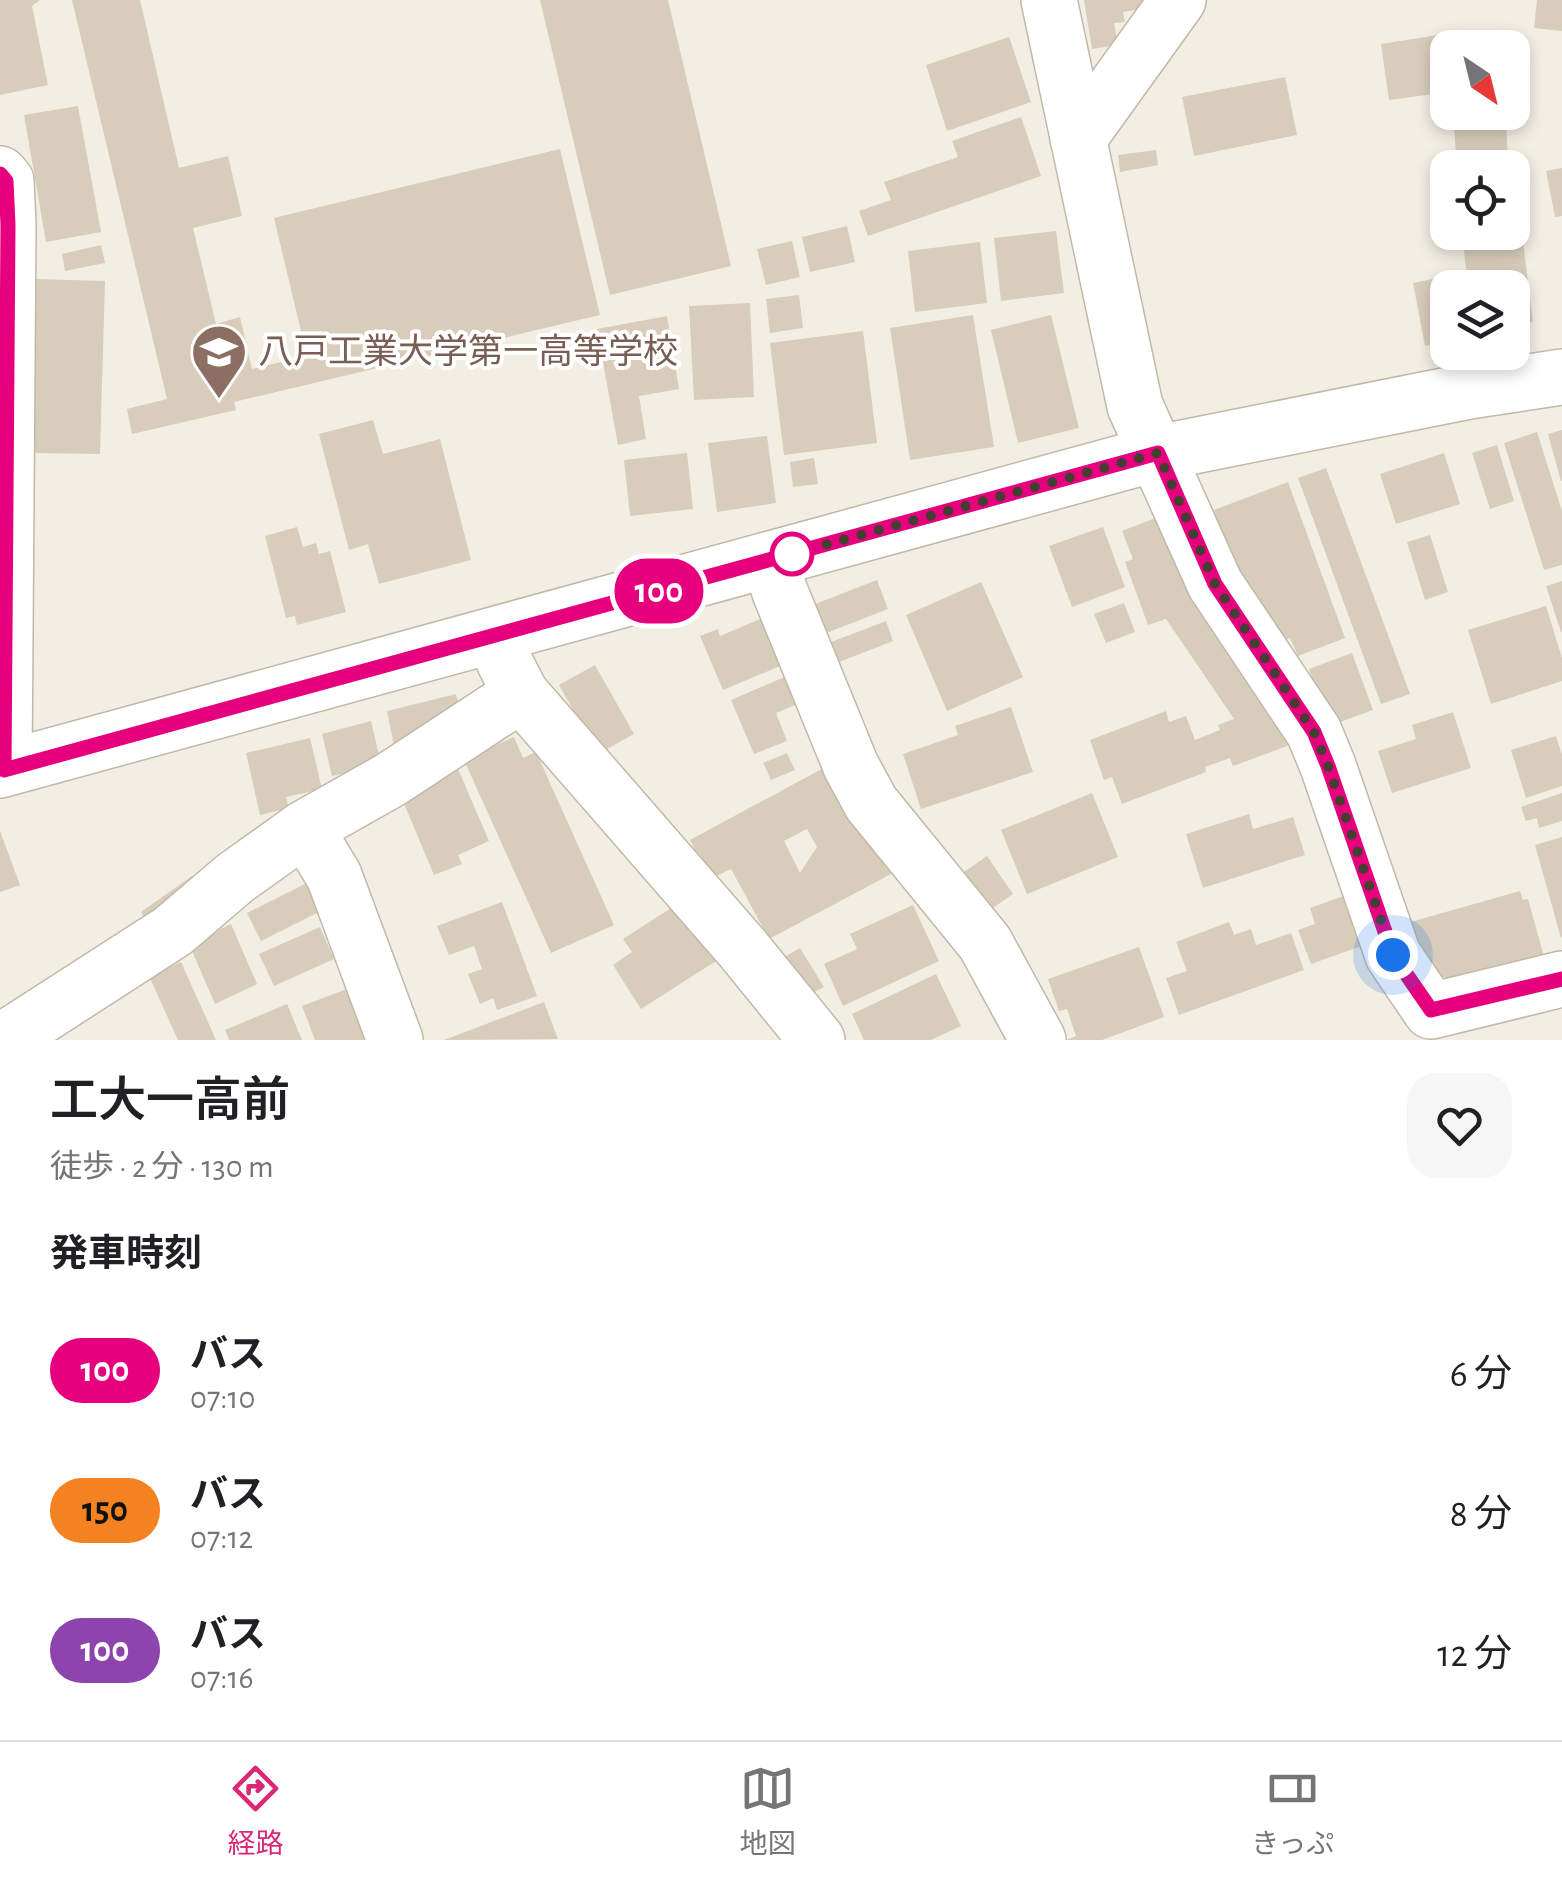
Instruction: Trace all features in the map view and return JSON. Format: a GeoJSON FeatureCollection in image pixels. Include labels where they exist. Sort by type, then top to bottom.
{"type":"FeatureCollection","features":[{"type":"Feature","properties":{"kind":"street"},"geometry":{"type":"LineString","coordinates":[[1049,0],[1135,406],[1215,584],[1314,732],[1393,955],[1435,1025],[1562,979]]}},
{"type":"Feature","properties":{"kind":"street"},"geometry":{"type":"LineString","coordinates":[[1078,139],[1178,0]]}},
{"type":"Feature","properties":{"kind":"street"},"geometry":{"type":"LineString","coordinates":[[0,174],[6,181],[8,225],[2,770],[1158,453],[1469,391],[1562,377]]}},
{"type":"Feature","properties":{"kind":"street"},"geometry":{"type":"LineString","coordinates":[[770,560],[851,766],[871,803],[985,942],[1038,1040]]}},
{"type":"Feature","properties":{"kind":"street"},"geometry":{"type":"LineString","coordinates":[[494,636],[521,694],[817,1040]]}},
{"type":"Feature","properties":{"kind":"street"},"geometry":{"type":"LineString","coordinates":[[4,1040],[173,932],[235,878],[305,828],[390,780],[521,694]]}},
{"type":"Feature","properties":{"kind":"street"},"geometry":{"type":"LineString","coordinates":[[305,828],[334,876],[395,1040]]}},
{"type":"Feature","properties":{"kind":"building"},"geometry":{"type":"Polygon","coordinates":[[[0,0],[40,0],[32,6],[48,85],[0,95],[0,0]]]}},
{"type":"Feature","properties":{"kind":"building"},"geometry":{"type":"Polygon","coordinates":[[[72,0],[140,0],[179,168],[228,156],[242,216],[193,228],[216,324],[240,317],[252,369],[307,356],[274,218],[560,149],[600,315],[234,402],[236,410],[132,434],[127,409],[167,399],[72,0]]]}},
{"type":"Feature","properties":{"kind":"building"},"geometry":{"type":"Polygon","coordinates":[[[540,0],[668,0],[731,266],[610,295],[540,0]]]}},
{"type":"Feature","properties":{"kind":"building"},"geometry":{"type":"Polygon","coordinates":[[[1084,0],[1149,0],[1142,9],[1123,12],[1125,22],[1114,23],[1118,45],[1092,49],[1084,0]]]}},
{"type":"Feature","properties":{"kind":"building"},"geometry":{"type":"Polygon","coordinates":[[[1537,0],[1562,0],[1562,31],[1534,28],[1537,0]]]}},
{"type":"Feature","properties":{"kind":"building"},"geometry":{"type":"Polygon","coordinates":[[[1430,36],[1430,94],[1389,100],[1381,44],[1430,36]]]}},
{"type":"Feature","properties":{"kind":"building"},"geometry":{"type":"Polygon","coordinates":[[[1009,37],[1031,102],[947,131],[926,65],[1009,37]]]}},
{"type":"Feature","properties":{"kind":"building"},"geometry":{"type":"Polygon","coordinates":[[[1285,77],[1297,135],[1194,156],[1182,97],[1285,77]]]}},
{"type":"Feature","properties":{"kind":"building"},"geometry":{"type":"Polygon","coordinates":[[[78,106],[101,232],[46,242],[24,115],[78,106]]]}},
{"type":"Feature","properties":{"kind":"building"},"geometry":{"type":"Polygon","coordinates":[[[1021,117],[1041,176],[868,236],[859,211],[891,200],[884,182],[958,157],[952,141],[1021,117]]]}},
{"type":"Feature","properties":{"kind":"building"},"geometry":{"type":"Polygon","coordinates":[[[1454,130],[1506,130],[1508,150],[1456,150],[1454,130]]]}},
{"type":"Feature","properties":{"kind":"building"},"geometry":{"type":"Polygon","coordinates":[[[1156,150],[1158,165],[1120,172],[1118,155],[1156,150]]]}},
{"type":"Feature","properties":{"kind":"building"},"geometry":{"type":"Polygon","coordinates":[[[1562,168],[1562,216],[1555,217],[1546,171],[1562,168]]]}},
{"type":"Feature","properties":{"kind":"building"},"geometry":{"type":"Polygon","coordinates":[[[847,226],[855,262],[810,272],[802,237],[847,226]]]}},
{"type":"Feature","properties":{"kind":"building"},"geometry":{"type":"Polygon","coordinates":[[[1056,231],[1064,293],[1001,301],[994,238],[1056,231]]]}},
{"type":"Feature","properties":{"kind":"building"},"geometry":{"type":"Polygon","coordinates":[[[792,241],[800,277],[766,285],[757,249],[792,241]]]}},
{"type":"Feature","properties":{"kind":"building"},"geometry":{"type":"Polygon","coordinates":[[[980,242],[987,303],[915,312],[908,251],[980,242]]]}},
{"type":"Feature","properties":{"kind":"building"},"geometry":{"type":"Polygon","coordinates":[[[101,245],[105,263],[65,271],[62,254],[101,245]]]}},
{"type":"Feature","properties":{"kind":"building"},"geometry":{"type":"Polygon","coordinates":[[[1464,250],[1524,250],[1527,270],[1466,270],[1464,250]]]}},
{"type":"Feature","properties":{"kind":"building"},"geometry":{"type":"Polygon","coordinates":[[[34,279],[105,281],[100,454],[29,453],[34,279]]]}},
{"type":"Feature","properties":{"kind":"building"},"geometry":{"type":"Polygon","coordinates":[[[1430,280],[1430,345],[1425,346],[1413,283],[1430,280]]]}},
{"type":"Feature","properties":{"kind":"building"},"geometry":{"type":"Polygon","coordinates":[[[799,295],[803,328],[770,333],[766,299],[799,295]]]}},
{"type":"Feature","properties":{"kind":"building"},"geometry":{"type":"Polygon","coordinates":[[[750,303],[754,397],[694,400],[689,306],[750,303]]]}},
{"type":"Feature","properties":{"kind":"building"},"geometry":{"type":"Polygon","coordinates":[[[973,315],[994,447],[910,460],[890,328],[973,315]]]}},
{"type":"Feature","properties":{"kind":"building"},"geometry":{"type":"Polygon","coordinates":[[[1051,315],[1079,428],[1018,443],[991,330],[1051,315]]]}},
{"type":"Feature","properties":{"kind":"building"},"geometry":{"type":"Polygon","coordinates":[[[667,316],[679,389],[639,396],[646,439],[618,445],[597,329],[667,316]]]}},
{"type":"Feature","properties":{"kind":"building"},"geometry":{"type":"Polygon","coordinates":[[[863,331],[877,443],[784,455],[770,343],[863,331]]]}},
{"type":"Feature","properties":{"kind":"building"},"geometry":{"type":"Polygon","coordinates":[[[373,420],[383,454],[440,439],[471,560],[379,584],[368,544],[349,550],[319,434],[373,420]]]}},
{"type":"Feature","properties":{"kind":"building"},"geometry":{"type":"Polygon","coordinates":[[[1562,430],[1562,481],[1561,481],[1548,434],[1562,430]]]}},
{"type":"Feature","properties":{"kind":"building"},"geometry":{"type":"Polygon","coordinates":[[[1537,432],[1562,511],[1562,565],[1544,570],[1504,443],[1537,432]]]}},
{"type":"Feature","properties":{"kind":"building"},"geometry":{"type":"Polygon","coordinates":[[[767,436],[776,503],[717,512],[708,443],[767,436]]]}},
{"type":"Feature","properties":{"kind":"building"},"geometry":{"type":"Polygon","coordinates":[[[1497,445],[1514,501],[1490,509],[1472,453],[1497,445]]]}},
{"type":"Feature","properties":{"kind":"building"},"geometry":{"type":"Polygon","coordinates":[[[687,453],[693,509],[630,516],[624,460],[687,453]]]}},
{"type":"Feature","properties":{"kind":"building"},"geometry":{"type":"Polygon","coordinates":[[[1444,453],[1460,504],[1396,524],[1380,474],[1444,453]]]}},
{"type":"Feature","properties":{"kind":"building"},"geometry":{"type":"Polygon","coordinates":[[[814,458],[818,484],[793,487],[790,462],[814,458]]]}},
{"type":"Feature","properties":{"kind":"building"},"geometry":{"type":"Polygon","coordinates":[[[1326,468],[1410,694],[1381,704],[1298,478],[1326,468]]]}},
{"type":"Feature","properties":{"kind":"building"},"geometry":{"type":"Polygon","coordinates":[[[1288,482],[1345,638],[1298,656],[1290,638],[1276,644],[1259,597],[1248,602],[1214,510],[1288,482]]]}},
{"type":"Feature","properties":{"kind":"building"},"geometry":{"type":"Polygon","coordinates":[[[1166,514],[1290,745],[1233,766],[1230,758],[1205,767],[1206,772],[1122,804],[1112,777],[1104,780],[1090,740],[1166,711],[1169,722],[1186,716],[1195,740],[1220,730],[1218,725],[1234,719],[1166,619],[1148,625],[1125,562],[1133,559],[1122,531],[1166,514]]]}},
{"type":"Feature","properties":{"kind":"building"},"geometry":{"type":"Polygon","coordinates":[[[297,527],[303,547],[316,543],[319,554],[330,551],[346,612],[297,625],[295,616],[286,618],[265,536],[297,527]]]}},
{"type":"Feature","properties":{"kind":"building"},"geometry":{"type":"Polygon","coordinates":[[[1103,527],[1125,587],[1072,607],[1049,546],[1103,527]]]}},
{"type":"Feature","properties":{"kind":"building"},"geometry":{"type":"Polygon","coordinates":[[[1430,535],[1448,592],[1425,600],[1407,542],[1430,535]]]}},
{"type":"Feature","properties":{"kind":"building"},"geometry":{"type":"Polygon","coordinates":[[[877,580],[888,609],[821,635],[810,606],[877,580]]]}},
{"type":"Feature","properties":{"kind":"building"},"geometry":{"type":"Polygon","coordinates":[[[1562,581],[1562,632],[1561,632],[1546,586],[1562,581]]]}},
{"type":"Feature","properties":{"kind":"building"},"geometry":{"type":"Polygon","coordinates":[[[981,582],[1023,677],[947,711],[906,615],[981,582]]]}},
{"type":"Feature","properties":{"kind":"building"},"geometry":{"type":"Polygon","coordinates":[[[1124,603],[1135,632],[1106,643],[1094,614],[1124,603]]]}},
{"type":"Feature","properties":{"kind":"building"},"geometry":{"type":"Polygon","coordinates":[[[1546,606],[1562,658],[1562,681],[1491,704],[1468,630],[1546,606]]]}},
{"type":"Feature","properties":{"kind":"building"},"geometry":{"type":"Polygon","coordinates":[[[765,617],[785,664],[723,690],[700,636],[718,629],[720,636],[765,617]]]}},
{"type":"Feature","properties":{"kind":"building"},"geometry":{"type":"Polygon","coordinates":[[[886,621],[893,641],[834,664],[826,644],[886,621]]]}},
{"type":"Feature","properties":{"kind":"building"},"geometry":{"type":"Polygon","coordinates":[[[1352,653],[1373,710],[1329,726],[1309,669],[1352,653]]]}},
{"type":"Feature","properties":{"kind":"building"},"geometry":{"type":"Polygon","coordinates":[[[595,665],[634,734],[598,754],[559,685],[595,665]]]}},
{"type":"Feature","properties":{"kind":"building"},"geometry":{"type":"Polygon","coordinates":[[[794,673],[805,701],[776,713],[787,741],[754,754],[731,700],[794,673]]]}},
{"type":"Feature","properties":{"kind":"building"},"geometry":{"type":"Polygon","coordinates":[[[456,694],[462,718],[395,750],[387,711],[456,694]]]}},
{"type":"Feature","properties":{"kind":"building"},"geometry":{"type":"Polygon","coordinates":[[[1011,707],[1033,772],[921,809],[903,754],[958,735],[955,726],[1011,707]]]}},
{"type":"Feature","properties":{"kind":"building"},"geometry":{"type":"Polygon","coordinates":[[[1453,712],[1471,768],[1392,793],[1378,751],[1416,739],[1412,725],[1453,712]]]}},
{"type":"Feature","properties":{"kind":"building"},"geometry":{"type":"Polygon","coordinates":[[[371,721],[381,764],[332,776],[322,734],[371,721]]]}},
{"type":"Feature","properties":{"kind":"building"},"geometry":{"type":"Polygon","coordinates":[[[1556,736],[1562,755],[1562,786],[1526,798],[1511,750],[1556,736]]]}},
{"type":"Feature","properties":{"kind":"building"},"geometry":{"type":"Polygon","coordinates":[[[514,737],[523,758],[536,752],[614,925],[551,953],[464,760],[514,737]]]}},
{"type":"Feature","properties":{"kind":"building"},"geometry":{"type":"Polygon","coordinates":[[[310,738],[322,789],[286,797],[289,808],[260,815],[246,753],[310,738]]]}},
{"type":"Feature","properties":{"kind":"building"},"geometry":{"type":"Polygon","coordinates":[[[787,753],[795,770],[771,780],[763,763],[787,753]]]}},
{"type":"Feature","properties":{"kind":"building"},"geometry":{"type":"Polygon","coordinates":[[[829,765],[893,873],[769,939],[731,869],[710,879],[690,840],[829,765]],[[807,829],[784,841],[800,873],[817,847],[807,829]]]}},
{"type":"Feature","properties":{"kind":"building"},"geometry":{"type":"Polygon","coordinates":[[[458,769],[489,841],[458,855],[462,864],[434,875],[400,794],[458,769]]]}},
{"type":"Feature","properties":{"kind":"building"},"geometry":{"type":"Polygon","coordinates":[[[1092,793],[1118,857],[1027,894],[1001,830],[1092,793]]]}},
{"type":"Feature","properties":{"kind":"building"},"geometry":{"type":"Polygon","coordinates":[[[1562,793],[1562,821],[1539,828],[1537,818],[1526,821],[1521,807],[1562,793]]]}},
{"type":"Feature","properties":{"kind":"building"},"geometry":{"type":"Polygon","coordinates":[[[1249,814],[1253,829],[1293,817],[1305,855],[1203,888],[1186,834],[1249,814]]]}},
{"type":"Feature","properties":{"kind":"building"},"geometry":{"type":"Polygon","coordinates":[[[0,831],[20,885],[0,892],[0,831]]]}},
{"type":"Feature","properties":{"kind":"building"},"geometry":{"type":"Polygon","coordinates":[[[1562,837],[1562,937],[1561,938],[1535,845],[1562,837]]]}},
{"type":"Feature","properties":{"kind":"building"},"geometry":{"type":"Polygon","coordinates":[[[987,856],[1013,894],[990,910],[964,872],[987,856]]]}},
{"type":"Feature","properties":{"kind":"building"},"geometry":{"type":"Polygon","coordinates":[[[192,876],[200,889],[150,925],[141,912],[192,876]]]}},
{"type":"Feature","properties":{"kind":"building"},"geometry":{"type":"Polygon","coordinates":[[[311,881],[325,909],[261,941],[247,913],[311,881]]]}},
{"type":"Feature","properties":{"kind":"building"},"geometry":{"type":"Polygon","coordinates":[[[1520,891],[1523,900],[1528,899],[1546,964],[1464,986],[1439,975],[1413,947],[1407,923],[1520,891]]]}},
{"type":"Feature","properties":{"kind":"building"},"geometry":{"type":"Polygon","coordinates":[[[1352,893],[1370,943],[1311,964],[1298,930],[1315,924],[1310,908],[1352,893]]]}},
{"type":"Feature","properties":{"kind":"building"},"geometry":{"type":"Polygon","coordinates":[[[502,902],[537,996],[497,1010],[493,998],[480,1004],[468,974],[482,969],[474,946],[449,955],[437,926],[502,902]]]}},
{"type":"Feature","properties":{"kind":"building"},"geometry":{"type":"Polygon","coordinates":[[[679,903],[716,961],[641,1009],[613,965],[632,952],[623,939],[679,903]]]}},
{"type":"Feature","properties":{"kind":"building"},"geometry":{"type":"Polygon","coordinates":[[[913,905],[939,961],[843,1006],[824,964],[857,949],[850,934],[913,905]]]}},
{"type":"Feature","properties":{"kind":"building"},"geometry":{"type":"Polygon","coordinates":[[[1229,922],[1234,935],[1251,929],[1256,945],[1291,933],[1304,970],[1179,1015],[1166,978],[1187,971],[1176,942],[1229,922]]]}},
{"type":"Feature","properties":{"kind":"building"},"geometry":{"type":"Polygon","coordinates":[[[231,924],[257,984],[215,1004],[189,944],[231,924]]]}},
{"type":"Feature","properties":{"kind":"building"},"geometry":{"type":"Polygon","coordinates":[[[320,927],[334,959],[274,986],[259,954],[320,927]]]}},
{"type":"Feature","properties":{"kind":"building"},"geometry":{"type":"Polygon","coordinates":[[[1139,947],[1164,1017],[1102,1040],[1066,1040],[1076,1036],[1067,1009],[1059,1011],[1048,979],[1139,947]]]}},
{"type":"Feature","properties":{"kind":"building"},"geometry":{"type":"Polygon","coordinates":[[[800,948],[824,987],[809,995],[786,956],[800,948]]]}},
{"type":"Feature","properties":{"kind":"building"},"geometry":{"type":"Polygon","coordinates":[[[181,962],[216,1040],[178,1040],[149,976],[181,962]]]}},
{"type":"Feature","properties":{"kind":"building"},"geometry":{"type":"Polygon","coordinates":[[[936,974],[961,1026],[931,1040],[864,1040],[852,1014],[936,974]]]}},
{"type":"Feature","properties":{"kind":"building"},"geometry":{"type":"Polygon","coordinates":[[[352,987],[372,1040],[315,1040],[302,1006],[352,987]]]}},
{"type":"Feature","properties":{"kind":"building"},"geometry":{"type":"Polygon","coordinates":[[[544,1002],[558,1039],[444,1040],[536,1005],[544,1002]]]}},
{"type":"Feature","properties":{"kind":"building"},"geometry":{"type":"Polygon","coordinates":[[[287,1004],[302,1040],[229,1040],[225,1030],[287,1004]]]}},
{"type":"Feature","properties":{"kind":"bus line","name":"100"},"geometry":{"type":"LineString","coordinates":[[0,174],[6,181],[8,225],[4,770],[1158,453],[1215,584],[1314,732],[1393,955],[1431,1010],[1562,979]]}},
{"type":"Feature","properties":{"kind":"place","name":"八戸工業大学第一高等学校"},"geometry":{"type":"Point","coordinates":[219,401]}},
{"type":"Feature","properties":{"kind":"route"},"geometry":{"type":"LineString","coordinates":[[792,554],[1158,453],[1215,584],[1314,732],[1393,955]]}}]}
